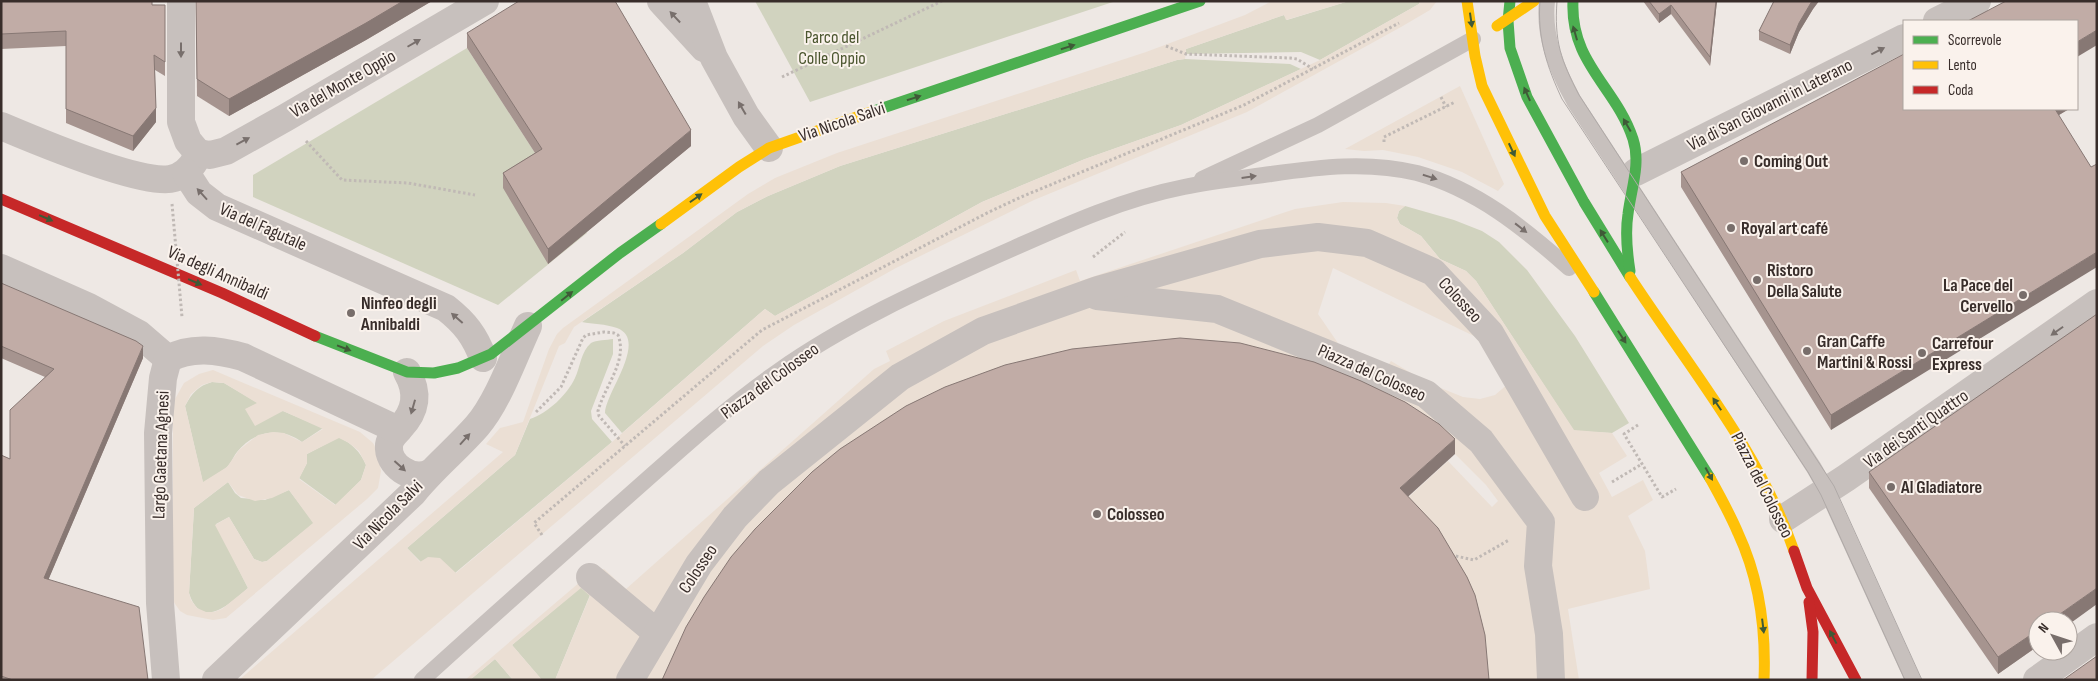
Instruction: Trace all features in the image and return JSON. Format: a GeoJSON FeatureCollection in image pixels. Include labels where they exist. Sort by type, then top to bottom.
{"type":"FeatureCollection","features":[{"type":"Feature","properties":{"kind":"main road","name":"Via Nicola Salvi"},"geometry":{"type":"LineString","coordinates":[[415,373],[458,368],[483,358],[528,326],[636,242],[739,167],[769,148],[811,132],[1200,1]]}},
{"type":"Feature","properties":{"kind":"main road","name":"Piazza del Colosseo"},"geometry":{"type":"LineString","coordinates":[[1467,1],[1482,34],[1475,56],[1482,86],[1517,162],[1545,216],[1707,471],[1739,534],[1758,593],[1765,649],[1764,680]]}},
{"type":"Feature","properties":{"kind":"main road","name":"Piazza del Colosseo"},"geometry":{"type":"LineString","coordinates":[[1510,1],[1507,21],[1511,52],[1528,97],[1584,203],[1630,277],[1741,440],[1783,519],[1807,588],[1856,680]]}},
{"type":"Feature","properties":{"kind":"main road"},"geometry":{"type":"LineString","coordinates":[[1482,34],[1507,21],[1534,1]]}},
{"type":"Feature","properties":{"kind":"main road","name":"Piazza del Colosseo"},"geometry":{"type":"LineString","coordinates":[[1573,1],[1573,30],[1588,63],[1632,134],[1637,155],[1626,231],[1630,277]]}},
{"type":"Feature","properties":{"kind":"main road","name":"Via degli Annibaldi"},"geometry":{"type":"LineString","coordinates":[[1,198],[222,293],[336,345],[415,373]]}},
{"type":"Feature","properties":{"kind":"main road"},"geometry":{"type":"LineString","coordinates":[[1807,588],[1813,632],[1812,680]]}},
{"type":"Feature","properties":{"kind":"street","name":"Via del Fagutale"},"geometry":{"type":"LineString","coordinates":[[181,1],[181,122],[188,141],[199,193],[217,207],[446,308],[462,321],[470,331],[483,358]]}},
{"type":"Feature","properties":{"kind":"street","name":"Via del Monte Oppio"},"geometry":{"type":"LineString","coordinates":[[192,163],[230,148],[285,118],[485,1]]}},
{"type":"Feature","properties":{"kind":"street"},"geometry":{"type":"LineString","coordinates":[[660,1],[714,58]]}},
{"type":"Feature","properties":{"kind":"street"},"geometry":{"type":"LineString","coordinates":[[692,1],[714,58],[746,116],[769,148]]}},
{"type":"Feature","properties":{"kind":"street"},"geometry":{"type":"LineString","coordinates":[[1939,20],[1977,1]]}},
{"type":"Feature","properties":{"kind":"street","name":"Via di San Giovanni in Laterano"},"geometry":{"type":"LineString","coordinates":[[1634,181],[1903,39]]}},
{"type":"Feature","properties":{"kind":"street"},"geometry":{"type":"LineString","coordinates":[[1,126],[106,166],[151,179],[171,179],[192,163]]}},
{"type":"Feature","properties":{"kind":"street","name":"Colosseo"},"geometry":{"type":"LineString","coordinates":[[630,680],[699,564],[735,518],[769,482],[823,437],[900,378],[983,331],[1086,295],[1260,244],[1318,238],[1367,243],[1433,272],[1490,334],[1595,491]]}},
{"type":"Feature","properties":{"kind":"street"},"geometry":{"type":"LineString","coordinates":[[1,268],[89,308],[139,334],[168,359],[178,353],[196,350],[230,353],[243,357],[395,434]]}},
{"type":"Feature","properties":{"kind":"street","name":"Piazza del Colosseo"},"geometry":{"type":"LineString","coordinates":[[1086,295],[1217,309],[1426,394],[1481,441],[1541,522],[1538,566],[1548,634],[1551,680]]}},
{"type":"Feature","properties":{"kind":"street","name":"Via dei Santi Quattro"},"geometry":{"type":"LineString","coordinates":[[1783,519],[1827,491],[2097,303]]}},
{"type":"Feature","properties":{"kind":"street","name":"Via Nicola Salvi"},"geometry":{"type":"LineString","coordinates":[[216,680],[413,494],[430,473],[451,455],[483,418],[528,326]]}},
{"type":"Feature","properties":{"kind":"street","name":"Largo Gaetana Agnesi"},"geometry":{"type":"LineString","coordinates":[[166,680],[160,603],[158,433],[163,378],[168,359]]}},
{"type":"Feature","properties":{"kind":"street"},"geometry":{"type":"LineString","coordinates":[[415,373],[415,404],[410,417],[389,443],[390,454],[400,468],[416,475],[430,473]]}},
{"type":"Feature","properties":{"kind":"street"},"geometry":{"type":"LineString","coordinates":[[590,578],[657,633]]}},
{"type":"Feature","properties":{"kind":"street"},"geometry":{"type":"LineString","coordinates":[[2036,680],[2097,637]]}},
{"type":"Feature","properties":{"kind":"lane"},"geometry":{"type":"LineString","coordinates":[[1547,1],[1546,11],[1550,45],[1559,74],[1574,101],[1634,181],[1827,491],[1913,680]]}},
{"type":"Feature","properties":{"kind":"lane","name":"Piazza del Colosseo"},"geometry":{"type":"LineString","coordinates":[[1184,187],[1318,125],[1482,34]]}},
{"type":"Feature","properties":{"kind":"lane","name":"Piazza del Colosseo"},"geometry":{"type":"LineString","coordinates":[[422,680],[699,434],[754,389],[809,350],[878,310],[1068,224],[1115,207],[1184,187],[1333,166],[1357,165],[1418,174],[1454,186],[1498,211],[1573,271],[1595,296]]}},
{"type":"Feature","properties":{"kind":"path"},"geometry":{"type":"LineString","coordinates":[[782,77],[942,1]]}},
{"type":"Feature","properties":{"kind":"path"},"geometry":{"type":"LineString","coordinates":[[1186,54],[1290,58],[1297,59],[1314,69]]}},
{"type":"Feature","properties":{"kind":"path"},"geometry":{"type":"LineString","coordinates":[[1384,144],[1384,137],[1446,107],[1441,97]]}},
{"type":"Feature","properties":{"kind":"path"},"geometry":{"type":"LineString","coordinates":[[302,136],[342,180],[408,183],[475,195]]}},
{"type":"Feature","properties":{"kind":"path"},"geometry":{"type":"LineString","coordinates":[[172,204],[182,318]]}},
{"type":"Feature","properties":{"kind":"path"},"geometry":{"type":"LineString","coordinates":[[536,412],[561,387],[583,338],[586,335],[614,333],[618,335],[621,343],[620,357],[598,410],[599,416],[625,446]]}},
{"type":"Feature","properties":{"kind":"path"},"geometry":{"type":"LineString","coordinates":[[1638,425],[1624,434],[1662,497],[1676,489]]}},
{"type":"Feature","properties":{"kind":"path"},"geometry":{"type":"LineString","coordinates":[[1595,491],[1642,464]]}},
{"type":"Feature","properties":{"kind":"path"},"geometry":{"type":"LineString","coordinates":[[534,524],[542,534]]}},
{"type":"Feature","properties":{"kind":"green space","name":"Parco del Colle Oppio"},"geometry":{"type":"Polygon","coordinates":[[[755,1],[1116,1],[810,102],[755,1]]]}},
{"type":"Feature","properties":{"kind":"green space"},"geometry":{"type":"Polygon","coordinates":[[[1349,1],[1420,1],[1419,4],[1320,60],[1301,52],[1186,54],[1186,49],[1284,15],[1287,20],[1349,1]]]}},
{"type":"Feature","properties":{"kind":"green space"},"geometry":{"type":"Polygon","coordinates":[[[467,48],[587,233],[498,305],[253,197],[253,175],[467,48]]]}},
{"type":"Feature","properties":{"kind":"green space"},"geometry":{"type":"Polygon","coordinates":[[[1185,59],[1290,64],[1301,69],[1181,125],[1085,159],[982,202],[775,316],[765,309],[622,433],[605,413],[623,368],[629,344],[626,334],[617,328],[582,322],[683,253],[737,212],[768,196],[840,166],[1185,59]]]}},
{"type":"Feature","properties":{"kind":"green space"},"geometry":{"type":"Polygon","coordinates":[[[1405,206],[1454,220],[1482,231],[1499,242],[1527,270],[1575,336],[1629,423],[1612,433],[1574,431],[1476,281],[1466,271],[1440,259],[1421,236],[1400,224],[1397,218],[1399,211],[1405,206]]]}},
{"type":"Feature","properties":{"kind":"green space"},"geometry":{"type":"Polygon","coordinates":[[[613,339],[613,354],[591,411],[592,419],[612,442],[455,573],[421,562],[407,548],[515,455],[530,419],[550,408],[572,384],[588,346],[596,341],[613,339]]]}},
{"type":"Feature","properties":{"kind":"green space"},"geometry":{"type":"Polygon","coordinates":[[[212,382],[224,383],[258,403],[283,411],[323,428],[302,442],[285,434],[268,433],[259,435],[251,439],[237,452],[226,468],[203,483],[185,406],[196,391],[212,382]]]}},
{"type":"Feature","properties":{"kind":"green space"},"geometry":{"type":"Polygon","coordinates":[[[339,437],[355,448],[366,465],[361,480],[336,505],[299,478],[307,463],[307,454],[339,437]]]}},
{"type":"Feature","properties":{"kind":"green space"},"geometry":{"type":"Polygon","coordinates":[[[228,482],[235,493],[241,498],[265,500],[289,490],[314,523],[267,561],[262,562],[254,559],[229,517],[216,524],[248,588],[225,607],[208,612],[201,610],[194,604],[189,593],[194,508],[228,482]]]}},
{"type":"Feature","properties":{"kind":"green space"},"geometry":{"type":"Polygon","coordinates":[[[581,587],[590,595],[555,680],[542,680],[512,645],[581,587]]]}},
{"type":"Feature","properties":{"kind":"green space"},"geometry":{"type":"Polygon","coordinates":[[[495,659],[513,680],[470,680],[495,659]]]}},
{"type":"Feature","properties":{"kind":"shaded area"},"geometry":{"type":"Polygon","coordinates":[[[1272,1],[1349,1],[1286,20],[1284,15],[1186,49],[1185,59],[840,166],[768,196],[737,212],[683,253],[574,327],[565,343],[559,346],[515,455],[407,548],[420,562],[428,557],[440,558],[456,573],[612,442],[765,309],[775,316],[982,202],[1085,159],[1181,125],[1320,60],[1419,4],[1420,1],[1437,1],[1430,10],[1401,27],[1247,112],[1034,200],[896,268],[794,325],[763,346],[371,680],[239,680],[503,452],[486,444],[500,428],[523,422],[549,349],[557,334],[563,328],[748,194],[775,178],[837,153],[1146,52],[1245,15],[1272,1]]]}},
{"type":"Feature","properties":{"kind":"shaded area"},"geometry":{"type":"Polygon","coordinates":[[[1460,86],[1504,184],[1498,191],[1462,172],[1418,157],[1383,150],[1345,149],[1460,86]]]}},
{"type":"Feature","properties":{"kind":"shaded area"},"geometry":{"type":"Polygon","coordinates":[[[1343,202],[1386,203],[1405,206],[1399,211],[1397,218],[1400,224],[1421,236],[1440,259],[1466,271],[1476,281],[1574,430],[1612,433],[1627,456],[1599,473],[1612,497],[1643,480],[1653,500],[1628,516],[1645,551],[1650,589],[1568,609],[1579,680],[1488,680],[1400,505],[1448,461],[1492,507],[1498,501],[1486,485],[1454,453],[669,680],[555,680],[590,596],[581,588],[512,645],[542,680],[513,680],[495,659],[470,680],[465,680],[580,582],[604,569],[626,589],[874,369],[890,361],[886,351],[944,321],[1076,270],[1080,281],[1295,209],[1343,202]],[[1333,268],[1318,314],[1342,349],[1387,367],[1391,361],[1426,382],[1463,397],[1480,399],[1495,395],[1509,383],[1505,351],[1333,268]]]}},
{"type":"Feature","properties":{"kind":"shaded area"},"geometry":{"type":"Polygon","coordinates":[[[213,370],[360,432],[373,443],[377,450],[381,471],[378,488],[367,499],[226,618],[213,620],[187,615],[180,611],[173,601],[173,409],[175,399],[184,383],[199,374],[213,370]],[[212,382],[202,385],[191,394],[185,406],[203,482],[227,467],[239,450],[258,435],[273,432],[284,433],[302,442],[323,429],[283,411],[255,426],[245,409],[257,403],[224,383],[212,382]],[[339,438],[307,454],[307,463],[299,479],[335,505],[361,480],[366,465],[359,451],[339,438]],[[228,482],[194,508],[189,593],[191,600],[197,608],[206,612],[222,609],[248,588],[215,525],[229,517],[254,559],[262,562],[267,561],[313,523],[289,490],[272,498],[255,501],[238,495],[228,482]]]}},
{"type":"Feature","properties":{"kind":"building"},"geometry":{"type":"Polygon","coordinates":[[[1,1],[152,1],[152,5],[165,5],[165,62],[154,55],[156,108],[133,136],[66,109],[66,31],[1,34],[1,1]]]}},
{"type":"Feature","properties":{"kind":"building"},"geometry":{"type":"Polygon","coordinates":[[[196,1],[403,1],[229,99],[197,79],[196,1]]]}},
{"type":"Feature","properties":{"kind":"building"},"geometry":{"type":"Polygon","coordinates":[[[519,1],[615,1],[691,130],[548,249],[503,173],[542,149],[467,33],[519,1]]]}},
{"type":"Feature","properties":{"kind":"building"},"geometry":{"type":"Polygon","coordinates":[[[1649,1],[1716,1],[1710,57],[1671,5],[1659,14],[1649,1]]]}},
{"type":"Feature","properties":{"kind":"building"},"geometry":{"type":"Polygon","coordinates":[[[1774,1],[1812,1],[1799,23],[1790,45],[1759,31],[1774,1]]]}},
{"type":"Feature","properties":{"kind":"building"},"geometry":{"type":"Polygon","coordinates":[[[2006,1],[2097,1],[2097,30],[2078,41],[2078,20],[1970,20],[2006,1]]]}},
{"type":"Feature","properties":{"kind":"building"},"geometry":{"type":"Polygon","coordinates":[[[1903,55],[1903,110],[2056,110],[2091,167],[2097,164],[2097,252],[1831,415],[1681,172],[1903,55]]]}},
{"type":"Feature","properties":{"kind":"building"},"geometry":{"type":"Polygon","coordinates":[[[1,283],[136,341],[143,346],[44,578],[139,607],[148,680],[13,680],[1,676],[1,455],[10,459],[10,410],[54,369],[1,346],[1,283]]]}},
{"type":"Feature","properties":{"kind":"building"},"geometry":{"type":"Polygon","coordinates":[[[2097,314],[2097,588],[2064,611],[2028,611],[2028,637],[1998,657],[1869,472],[2097,314]]]}},
{"type":"Feature","properties":{"kind":"building","name":"Colosseo"},"geometry":{"type":"Polygon","coordinates":[[[1180,338],[1240,343],[1314,362],[1361,381],[1405,402],[1439,424],[1455,439],[1400,488],[1438,528],[1467,577],[1475,595],[1485,635],[1489,680],[662,680],[686,627],[731,557],[755,529],[812,472],[840,449],[906,406],[945,387],[1005,365],[1072,349],[1180,338]]]}},
{"type":"Feature","properties":{"kind":"building"},"geometry":{"type":"Polygon","coordinates":[[[2097,656],[2097,680],[2063,680],[2097,656]]]}},
{"type":"Feature","properties":{"kind":"tram line"},"geometry":{"type":"LineString","coordinates":[[1540,1],[1540,27],[1544,52],[1562,99],[1808,472],[1821,495],[1905,680]]}},
{"type":"Feature","properties":{"kind":"tram line"},"geometry":{"type":"LineString","coordinates":[[1557,1],[1556,15],[1560,50],[1563,61],[1579,95],[1834,486],[1922,680]]}},
{"type":"Feature","properties":{"kind":"traffic: fast"},"geometry":{"type":"LineString","coordinates":[[871,112],[1200,1]]}},
{"type":"Feature","properties":{"kind":"traffic: fast"},"geometry":{"type":"LineString","coordinates":[[1510,1],[1508,21],[1510,48],[1527,97],[1584,202],[1630,277]]}},
{"type":"Feature","properties":{"kind":"traffic: fast"},"geometry":{"type":"LineString","coordinates":[[1573,1],[1574,23],[1586,58],[1616,104],[1633,139],[1635,148],[1636,167],[1627,228],[1627,250],[1630,271]]}},
{"type":"Feature","properties":{"kind":"traffic: fast"},"geometry":{"type":"LineString","coordinates":[[315,336],[407,372],[434,373],[458,368],[491,354],[620,253],[661,224]]}},
{"type":"Feature","properties":{"kind":"traffic: fast"},"geometry":{"type":"LineString","coordinates":[[1594,292],[1710,478]]}},
{"type":"Feature","properties":{"kind":"traffic: slow"},"geometry":{"type":"LineString","coordinates":[[1467,1],[1475,56],[1482,86],[1545,216],[1594,292]]}},
{"type":"Feature","properties":{"kind":"traffic: slow"},"geometry":{"type":"LineString","coordinates":[[1497,26],[1534,1]]}},
{"type":"Feature","properties":{"kind":"traffic: slow"},"geometry":{"type":"LineString","coordinates":[[661,224],[739,167],[769,148],[871,112]]}},
{"type":"Feature","properties":{"kind":"traffic: slow"},"geometry":{"type":"LineString","coordinates":[[1630,277],[1742,443],[1762,478],[1794,551]]}},
{"type":"Feature","properties":{"kind":"traffic: slow"},"geometry":{"type":"LineString","coordinates":[[1710,478],[1735,526],[1745,550],[1756,586],[1764,643],[1764,680]]}},
{"type":"Feature","properties":{"kind":"traffic: jam"},"geometry":{"type":"LineString","coordinates":[[1,199],[222,293],[315,336]]}},
{"type":"Feature","properties":{"kind":"traffic: jam"},"geometry":{"type":"LineString","coordinates":[[1794,551],[1807,588],[1856,680]]}},
{"type":"Feature","properties":{"kind":"traffic: jam"},"geometry":{"type":"LineString","coordinates":[[1809,602],[1813,632],[1812,680]]}},
{"type":"Feature","properties":{"kind":"place","name":"Coming Out"},"geometry":{"type":"Point","coordinates":[1744,161]}},
{"type":"Feature","properties":{"kind":"place","name":"Royal art café"},"geometry":{"type":"Point","coordinates":[1731,228]}},
{"type":"Feature","properties":{"kind":"place","name":"Ristoro Della Salute"},"geometry":{"type":"Point","coordinates":[1757,280]}},
{"type":"Feature","properties":{"kind":"place","name":"La Pace del Cervello"},"geometry":{"type":"Point","coordinates":[2023,295]}},
{"type":"Feature","properties":{"kind":"place","name":"Ninfeo degli Annibaldi"},"geometry":{"type":"Point","coordinates":[351,313]}},
{"type":"Feature","properties":{"kind":"place","name":"Gran Caffe Martini & Rossi"},"geometry":{"type":"Point","coordinates":[1807,351]}},
{"type":"Feature","properties":{"kind":"place","name":"Carrefour Express"},"geometry":{"type":"Point","coordinates":[1922,353]}},
{"type":"Feature","properties":{"kind":"place","name":"Al Gladiatore"},"geometry":{"type":"Point","coordinates":[1891,487]}},
{"type":"Feature","properties":{"kind":"place","name":"Colosseo"},"geometry":{"type":"Point","coordinates":[1097,514]}}]}
